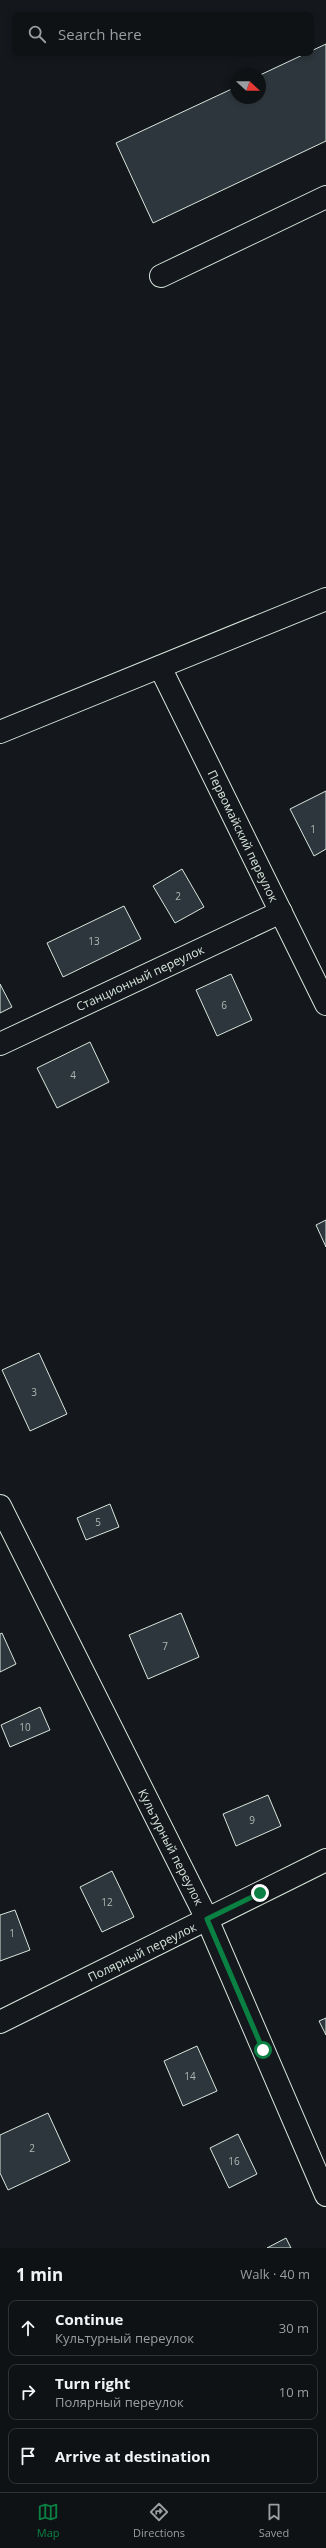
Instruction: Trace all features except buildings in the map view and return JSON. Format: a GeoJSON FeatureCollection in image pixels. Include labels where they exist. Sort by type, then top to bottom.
{"type":"FeatureCollection","features":[{"type":"Feature","properties":{"kind":"street"},"geometry":{"type":"LineString","coordinates":[[161,276],[326,198]]}},
{"type":"Feature","properties":{"kind":"street"},"geometry":{"type":"LineString","coordinates":[[0,732],[326,599]]}},
{"type":"Feature","properties":{"kind":"street","name":"Первомайский переулок"},"geometry":{"type":"LineString","coordinates":[[160,667],[326,1004]]}},
{"type":"Feature","properties":{"kind":"street","name":"Станционный переулок"},"geometry":{"type":"LineString","coordinates":[[0,1044],[281,912]]}},
{"type":"Feature","properties":{"kind":"street","name":"Культурный переулок"},"geometry":{"type":"LineString","coordinates":[[0,1506],[207,1919],[326,2195]]}},
{"type":"Feature","properties":{"kind":"street","name":"Полярный переулок"},"geometry":{"type":"LineString","coordinates":[[0,2022],[326,1860]]}},
{"type":"Feature","properties":{"kind":"route"},"geometry":{"type":"LineString","coordinates":[[260,1893],[207,1919],[263,2050]]}}]}
